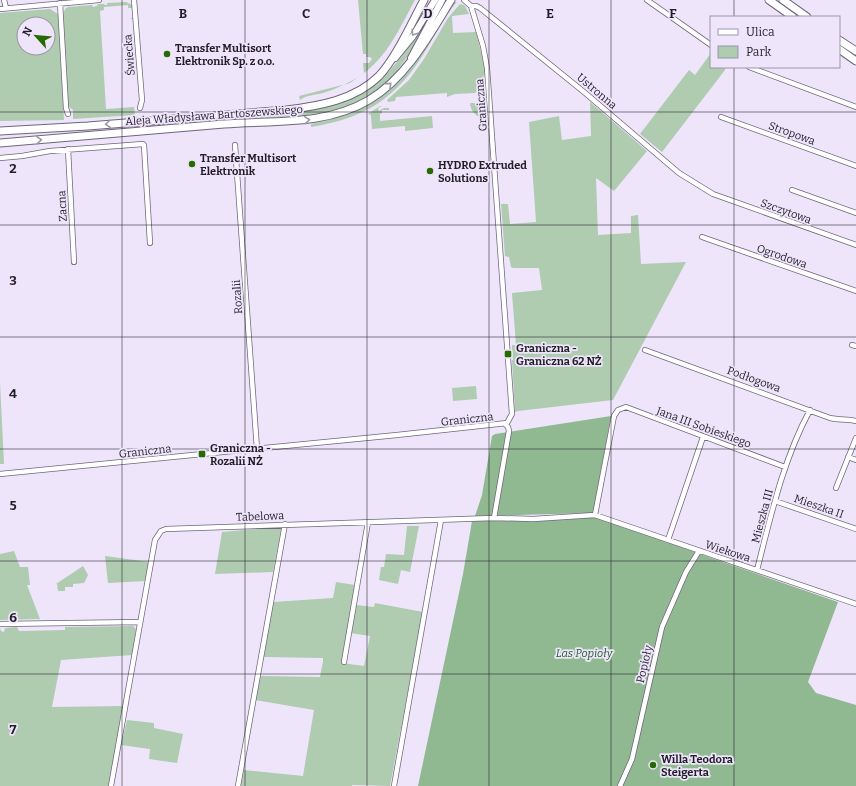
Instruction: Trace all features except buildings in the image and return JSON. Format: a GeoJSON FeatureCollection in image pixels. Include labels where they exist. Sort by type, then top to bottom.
{"type":"FeatureCollection","features":[{"type":"Feature","properties":{"kind":"main road","name":"Aleja Władysława Bartoszewskiego"},"geometry":{"type":"LineString","coordinates":[[382,72],[395,54],[424,0]]}},
{"type":"Feature","properties":{"kind":"main road","name":"Aleja Władysława Bartoszewskiego"},"geometry":{"type":"LineString","coordinates":[[0,131],[88,126],[308,107],[330,102],[348,95],[368,84],[382,72],[406,44],[435,0]]}},
{"type":"Feature","properties":{"kind":"main road","name":"Aleja Władysława Bartoszewskiego"},"geometry":{"type":"LineString","coordinates":[[410,62],[414,50],[442,0]]}},
{"type":"Feature","properties":{"kind":"main road","name":"Aleja Władysława Bartoszewskiego"},"geometry":{"type":"LineString","coordinates":[[0,143],[230,124],[298,121],[321,118],[345,112],[369,100],[392,82],[410,62],[451,0]]}},
{"type":"Feature","properties":{"kind":"main road"},"geometry":{"type":"LineString","coordinates":[[769,0],[792,16]]}},
{"type":"Feature","properties":{"kind":"main road"},"geometry":{"type":"LineString","coordinates":[[783,0],[806,16]]}},
{"type":"Feature","properties":{"kind":"main road"},"geometry":{"type":"LineString","coordinates":[[840,41],[856,51]]}},
{"type":"Feature","properties":{"kind":"main road"},"geometry":{"type":"LineString","coordinates":[[840,50],[856,61]]}},
{"type":"Feature","properties":{"kind":"street"},"geometry":{"type":"LineString","coordinates":[[4,0],[6,8]]}},
{"type":"Feature","properties":{"kind":"street"},"geometry":{"type":"LineString","coordinates":[[0,9],[99,0]]}},
{"type":"Feature","properties":{"kind":"street","name":"Świecka"},"geometry":{"type":"LineString","coordinates":[[134,0],[142,100],[140,108]]}},
{"type":"Feature","properties":{"kind":"street"},"geometry":{"type":"LineString","coordinates":[[647,0],[710,44]]}},
{"type":"Feature","properties":{"kind":"street","name":"Graniczna"},"geometry":{"type":"LineString","coordinates":[[0,474],[505,424],[509,421],[512,414],[490,96],[483,46],[472,6],[467,1]]}},
{"type":"Feature","properties":{"kind":"street"},"geometry":{"type":"LineString","coordinates":[[60,3],[66,108],[68,114]]}},
{"type":"Feature","properties":{"kind":"street","name":"Ustronna"},"geometry":{"type":"LineString","coordinates":[[472,6],[480,8],[584,92],[679,173],[711,193]]}},
{"type":"Feature","properties":{"kind":"street"},"geometry":{"type":"LineString","coordinates":[[752,68],[856,107]]}},
{"type":"Feature","properties":{"kind":"street","name":"Stropowa"},"geometry":{"type":"LineString","coordinates":[[721,117],[856,166]]}},
{"type":"Feature","properties":{"kind":"street"},"geometry":{"type":"LineString","coordinates":[[0,158],[68,149],[143,144],[150,243]]}},
{"type":"Feature","properties":{"kind":"street","name":"Rozalii"},"geometry":{"type":"LineString","coordinates":[[235,145],[258,449]]}},
{"type":"Feature","properties":{"kind":"street","name":"Zacna"},"geometry":{"type":"LineString","coordinates":[[68,149],[74,262]]}},
{"type":"Feature","properties":{"kind":"street"},"geometry":{"type":"LineString","coordinates":[[792,190],[856,214]]}},
{"type":"Feature","properties":{"kind":"street","name":"Szczytowa"},"geometry":{"type":"LineString","coordinates":[[711,193],[856,245]]}},
{"type":"Feature","properties":{"kind":"street","name":"Ogrodowa"},"geometry":{"type":"LineString","coordinates":[[702,237],[856,291]]}},
{"type":"Feature","properties":{"kind":"street","name":"Podłogowa"},"geometry":{"type":"LineString","coordinates":[[645,350],[830,418],[856,421]]}},
{"type":"Feature","properties":{"kind":"street","name":"Jana III Sobieskiego"},"geometry":{"type":"LineString","coordinates":[[595,515],[614,416],[618,410],[626,407],[785,467]]}},
{"type":"Feature","properties":{"kind":"street","name":"Mieszka III"},"geometry":{"type":"LineString","coordinates":[[757,570],[785,467],[798,432],[810,410]]}},
{"type":"Feature","properties":{"kind":"street"},"geometry":{"type":"LineString","coordinates":[[494,518],[509,432],[508,427],[505,424]]}},
{"type":"Feature","properties":{"kind":"street"},"geometry":{"type":"LineString","coordinates":[[668,540],[703,437]]}},
{"type":"Feature","properties":{"kind":"street"},"geometry":{"type":"LineString","coordinates":[[836,488],[856,438]]}},
{"type":"Feature","properties":{"kind":"street"},"geometry":{"type":"LineString","coordinates":[[848,457],[856,460]]}},
{"type":"Feature","properties":{"kind":"street","name":"Mieszka II"},"geometry":{"type":"LineString","coordinates":[[775,501],[856,529]]}},
{"type":"Feature","properties":{"kind":"street","name":"Tabelowa"},"geometry":{"type":"LineString","coordinates":[[140,622],[155,540],[160,531],[170,529],[285,524],[494,518],[533,519],[595,515]]}},
{"type":"Feature","properties":{"kind":"street","name":"Wiekowa"},"geometry":{"type":"LineString","coordinates":[[595,515],[856,604]]}},
{"type":"Feature","properties":{"kind":"street"},"geometry":{"type":"LineString","coordinates":[[394,786],[442,520]]}},
{"type":"Feature","properties":{"kind":"street"},"geometry":{"type":"LineString","coordinates":[[344,662],[368,522]]}},
{"type":"Feature","properties":{"kind":"street"},"geometry":{"type":"LineString","coordinates":[[238,786],[285,524]]}},
{"type":"Feature","properties":{"kind":"street","name":"Popioły"},"geometry":{"type":"LineString","coordinates":[[620,786],[633,756],[636,736],[662,628],[686,572],[699,551]]}},
{"type":"Feature","properties":{"kind":"street"},"geometry":{"type":"LineString","coordinates":[[0,624],[140,622],[111,786]]}},
{"type":"Feature","properties":{"kind":"green space"},"geometry":{"type":"Polygon","coordinates":[[[358,0],[415,0],[386,50],[364,73],[363,63],[369,63],[372,59],[370,57],[366,57],[366,54],[363,54],[358,0]]]}},
{"type":"Feature","properties":{"kind":"green space"},"geometry":{"type":"Polygon","coordinates":[[[437,1],[439,2],[419,39],[405,60],[389,79],[372,93],[354,103],[335,110],[315,114],[248,118],[290,113],[329,106],[348,99],[365,90],[382,78],[403,55],[437,1]]]}},
{"type":"Feature","properties":{"kind":"green space"},"geometry":{"type":"Polygon","coordinates":[[[126,2],[132,5],[133,16],[132,8],[128,8],[128,5],[104,7],[104,10],[100,11],[106,109],[134,107],[135,115],[73,119],[73,110],[68,106],[63,15],[65,9],[68,7],[92,5],[93,7],[97,6],[98,4],[107,5],[107,3],[126,2]]]}},
{"type":"Feature","properties":{"kind":"green space"},"geometry":{"type":"Polygon","coordinates":[[[455,2],[457,2],[444,19],[415,67],[404,81],[391,93],[378,103],[348,118],[311,127],[311,124],[351,113],[363,107],[386,93],[397,84],[431,38],[445,14],[455,2]]]}},
{"type":"Feature","properties":{"kind":"green space"},"geometry":{"type":"Polygon","coordinates":[[[461,4],[465,6],[469,14],[452,16],[453,33],[476,32],[485,71],[481,86],[475,93],[455,94],[447,97],[447,93],[396,97],[395,101],[388,102],[387,100],[409,80],[424,59],[448,18],[461,4]]]}},
{"type":"Feature","properties":{"kind":"green space"},"geometry":{"type":"Polygon","coordinates":[[[50,9],[58,14],[64,120],[0,121],[0,13],[50,9]]]}},
{"type":"Feature","properties":{"kind":"green space"},"geometry":{"type":"Polygon","coordinates":[[[710,54],[710,68],[725,68],[662,152],[640,134],[689,70],[695,75],[710,54]]]}},
{"type":"Feature","properties":{"kind":"green space"},"geometry":{"type":"Polygon","coordinates":[[[344,85],[323,93],[308,96],[300,100],[299,96],[344,85]]]}},
{"type":"Feature","properties":{"kind":"green space"},"geometry":{"type":"Polygon","coordinates":[[[590,102],[647,151],[614,191],[596,178],[598,235],[631,233],[631,216],[638,215],[641,264],[686,262],[613,400],[515,412],[512,345],[516,345],[512,293],[542,290],[539,268],[513,268],[511,267],[509,257],[505,256],[501,204],[508,204],[510,224],[536,222],[529,122],[559,116],[562,140],[591,136],[590,102]]]}},
{"type":"Feature","properties":{"kind":"green space"},"geometry":{"type":"Polygon","coordinates":[[[470,103],[478,104],[484,107],[487,112],[485,118],[475,114],[471,109],[470,103]]]}},
{"type":"Feature","properties":{"kind":"green space"},"geometry":{"type":"Polygon","coordinates":[[[380,106],[382,106],[378,108],[379,111],[384,108],[389,108],[389,110],[382,110],[382,113],[380,114],[380,121],[432,116],[433,128],[405,131],[405,126],[372,129],[371,115],[368,114],[380,106]]]}},
{"type":"Feature","properties":{"kind":"green space"},"geometry":{"type":"Polygon","coordinates":[[[0,382],[4,464],[0,464],[0,382]]]}},
{"type":"Feature","properties":{"kind":"green space"},"geometry":{"type":"Polygon","coordinates":[[[476,386],[477,399],[453,401],[452,388],[476,386]]]}},
{"type":"Feature","properties":{"kind":"green space"},"geometry":{"type":"Polygon","coordinates":[[[611,416],[593,513],[475,516],[482,495],[492,436],[495,434],[611,416]]]}},
{"type":"Feature","properties":{"kind":"green space","name":"Las Popioły"},"geometry":{"type":"Polygon","coordinates":[[[598,517],[838,602],[808,682],[816,693],[856,705],[856,786],[418,786],[463,574],[472,521],[598,517]]]}},
{"type":"Feature","properties":{"kind":"green space"},"geometry":{"type":"Polygon","coordinates":[[[407,526],[419,526],[410,572],[401,570],[398,584],[379,580],[381,567],[384,567],[386,554],[404,555],[407,526]]]}},
{"type":"Feature","properties":{"kind":"green space"},"geometry":{"type":"Polygon","coordinates":[[[278,527],[281,528],[281,530],[273,572],[215,574],[222,532],[278,527]]]}},
{"type":"Feature","properties":{"kind":"green space"},"geometry":{"type":"Polygon","coordinates":[[[14,551],[20,567],[28,567],[30,585],[27,585],[40,619],[0,620],[0,554],[14,551]]]}},
{"type":"Feature","properties":{"kind":"green space"},"geometry":{"type":"Polygon","coordinates":[[[105,556],[150,562],[146,581],[108,583],[105,556]]]}},
{"type":"Feature","properties":{"kind":"green space"},"geometry":{"type":"Polygon","coordinates":[[[83,566],[88,575],[84,583],[73,584],[73,587],[65,587],[65,591],[58,591],[56,584],[83,566]]]}},
{"type":"Feature","properties":{"kind":"green space"},"geometry":{"type":"Polygon","coordinates":[[[336,582],[355,585],[342,663],[364,666],[370,636],[350,633],[356,605],[374,607],[375,603],[423,612],[390,786],[241,786],[244,770],[303,776],[314,710],[255,700],[261,676],[320,677],[323,661],[323,658],[264,657],[273,602],[333,598],[336,582]]]}},
{"type":"Feature","properties":{"kind":"green space"},"geometry":{"type":"Polygon","coordinates":[[[133,626],[136,629],[132,655],[61,660],[52,707],[123,706],[109,786],[0,786],[0,628],[1,631],[4,632],[5,628],[17,627],[19,631],[65,630],[65,627],[133,626]]]}},
{"type":"Feature","properties":{"kind":"green space"},"geometry":{"type":"Polygon","coordinates":[[[127,720],[154,723],[154,728],[183,734],[177,763],[149,759],[150,749],[121,745],[127,720]]]}},
{"type":"Feature","properties":{"kind":"place","name":"Transfer Multisort Elektronik Sp. z o.o."},"geometry":{"type":"Point","coordinates":[167,54]}},
{"type":"Feature","properties":{"kind":"place","name":"Transfer Multisort Elektronik"},"geometry":{"type":"Point","coordinates":[192,164]}},
{"type":"Feature","properties":{"kind":"place","name":"HYDRO Extruded Solutions"},"geometry":{"type":"Point","coordinates":[430,171]}},
{"type":"Feature","properties":{"kind":"place","name":"Graniczna - Graniczna 62 NŻ"},"geometry":{"type":"Point","coordinates":[508,354]}},
{"type":"Feature","properties":{"kind":"place","name":"Graniczna - Rozalii NŻ"},"geometry":{"type":"Point","coordinates":[202,454]}},
{"type":"Feature","properties":{"kind":"place","name":"Willa Teodora Steigerta"},"geometry":{"type":"Point","coordinates":[653,765]}}]}
